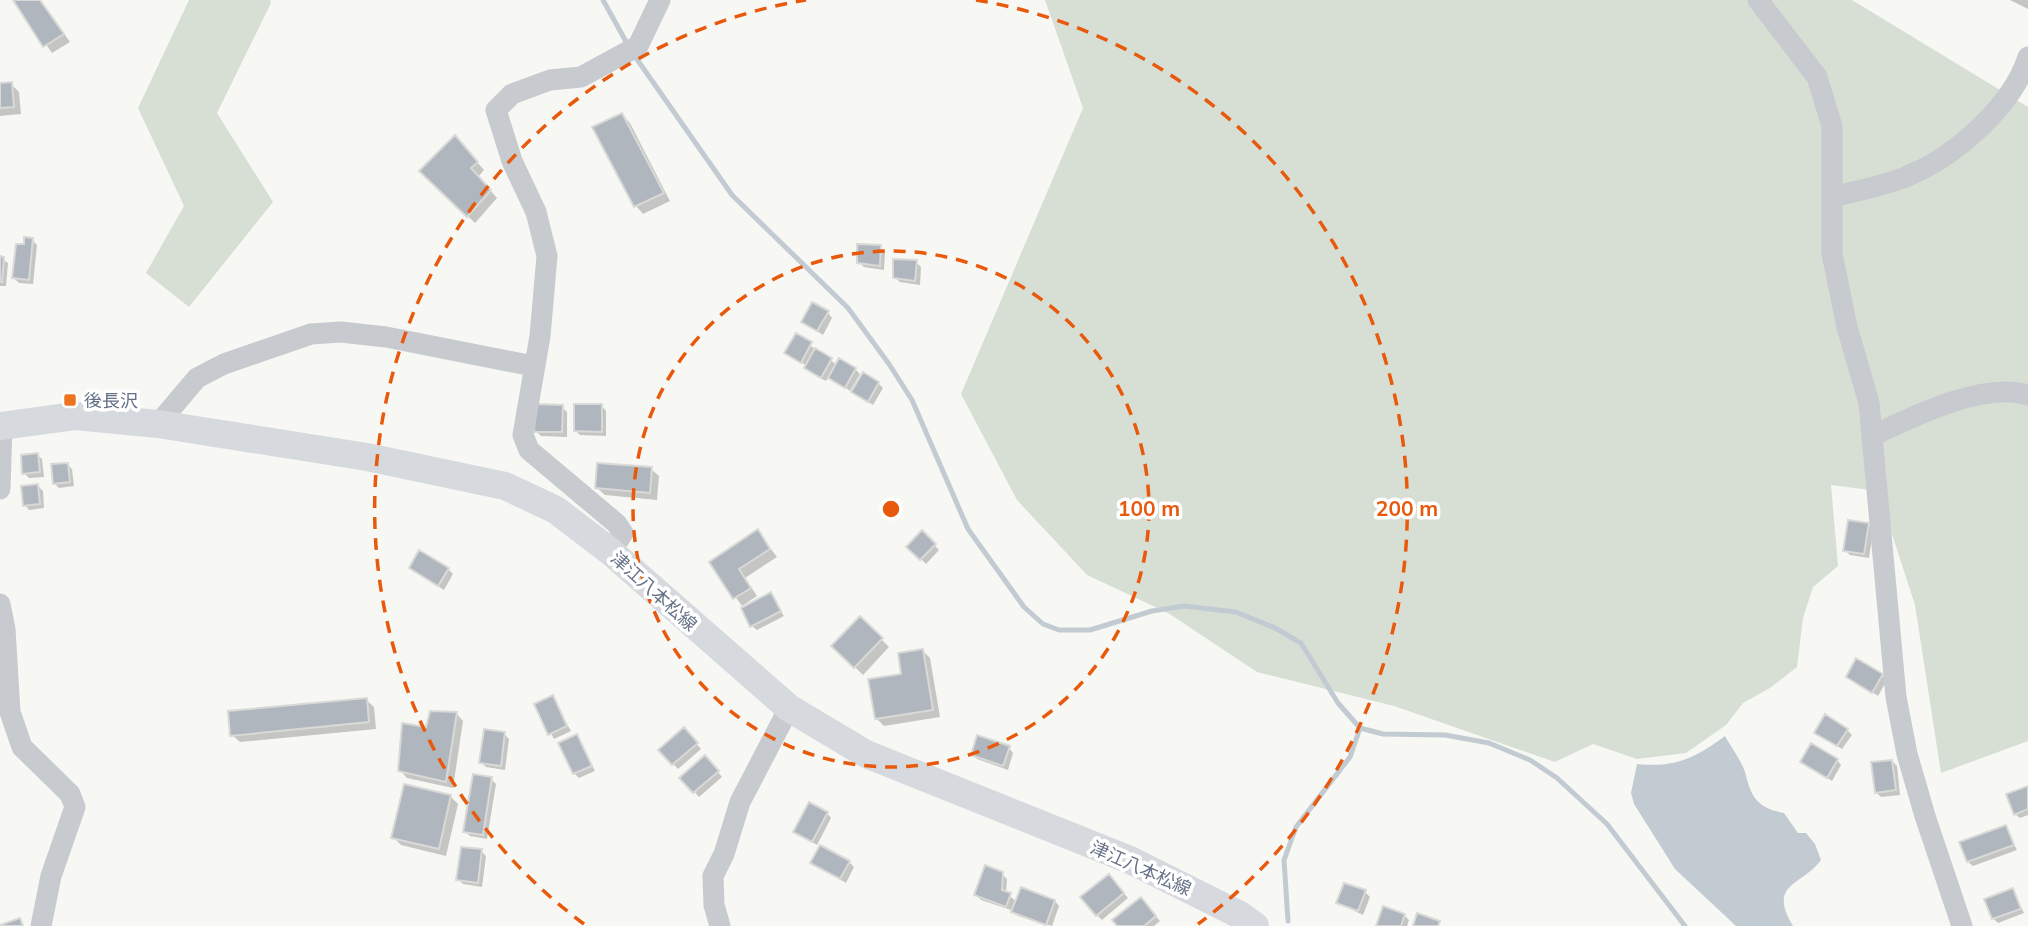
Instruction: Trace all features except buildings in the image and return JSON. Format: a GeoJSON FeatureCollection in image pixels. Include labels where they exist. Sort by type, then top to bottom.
{"type":"FeatureCollection","features":[{"type":"Feature","properties":{"kind":"main road","name":"津江八本松線"},"geometry":{"type":"LineString","coordinates":[[1,426],[75,416],[158,424],[367,457],[505,486],[555,510],[611,552],[789,708],[866,754],[1130,860],[1245,922]]}},
{"type":"Feature","properties":{"kind":"street"},"geometry":{"type":"LineString","coordinates":[[611,552],[623,533],[617,524],[529,450],[523,435],[540,336],[547,256],[536,212],[512,161],[496,110],[512,94],[550,80],[581,77],[638,46],[660,0]]}},
{"type":"Feature","properties":{"kind":"street"},"geometry":{"type":"LineString","coordinates":[[1758,0],[1817,77],[1832,126],[1832,254],[1836,281],[1870,403],[1896,697],[1907,754],[1962,926]]}},
{"type":"Feature","properties":{"kind":"street"},"geometry":{"type":"LineString","coordinates":[[1833,197],[1908,177],[1934,164],[2010,97],[2021,80],[2028,57]]}},
{"type":"Feature","properties":{"kind":"street"},"geometry":{"type":"LineString","coordinates":[[158,424],[197,379],[224,364],[311,334],[341,332],[386,337],[533,366]]}},
{"type":"Feature","properties":{"kind":"street"},"geometry":{"type":"LineString","coordinates":[[1872,436],[1927,410],[1972,398],[2014,390],[2028,395]]}},
{"type":"Feature","properties":{"kind":"street"},"geometry":{"type":"LineString","coordinates":[[0,489],[1,426]]}},
{"type":"Feature","properties":{"kind":"street"},"geometry":{"type":"LineString","coordinates":[[0,604],[5,629],[10,712],[22,747],[71,794],[75,807],[51,876],[41,926]]}},
{"type":"Feature","properties":{"kind":"street"},"geometry":{"type":"LineString","coordinates":[[720,926],[714,905],[713,876],[724,854],[740,802],[789,708]]}},
{"type":"Feature","properties":{"kind":"shaded area"},"geometry":{"type":"Polygon","coordinates":[[[189,0],[270,0],[271,3],[217,113],[273,202],[189,307],[146,273],[184,206],[138,108],[189,0]]]}},
{"type":"Feature","properties":{"kind":"shaded area"},"geometry":{"type":"Polygon","coordinates":[[[1045,0],[1852,0],[2028,107],[2028,741],[1941,773],[1915,605],[1878,491],[1831,485],[1838,566],[1813,587],[1803,618],[1797,667],[1770,688],[1743,703],[1726,725],[1686,753],[1637,759],[1593,744],[1555,762],[1394,706],[1257,672],[1168,613],[1087,575],[1017,500],[961,394],[1083,108],[1045,0]]]}},
{"type":"Feature","properties":{"kind":"shaded area"},"geometry":{"type":"Polygon","coordinates":[[[1725,736],[1741,763],[1753,795],[1767,808],[1784,813],[1798,833],[1806,833],[1815,844],[1821,860],[1785,893],[1786,912],[1793,926],[1736,926],[1675,869],[1634,804],[1631,793],[1637,764],[1662,764],[1684,760],[1725,736]]]}},
{"type":"Feature","properties":{"kind":"waterway"},"geometry":{"type":"LineString","coordinates":[[603,0],[629,47]]}},
{"type":"Feature","properties":{"kind":"waterway"},"geometry":{"type":"LineString","coordinates":[[634,55],[732,195],[848,308],[889,364],[912,400],[968,529],[1024,607],[1043,624],[1059,630],[1090,630],[1152,611],[1184,606],[1236,612],[1275,628],[1301,643],[1338,703],[1360,728],[1383,734],[1445,735],[1489,743],[1530,760],[1557,778],[1607,824],[1685,926]]}},
{"type":"Feature","properties":{"kind":"waterway"},"geometry":{"type":"LineString","coordinates":[[1288,921],[1284,860],[1296,827],[1350,757],[1360,728]]}},
{"type":"Feature","properties":{"kind":"place","name":"後長沢"},"geometry":{"type":"Point","coordinates":[70,400]}}]}
